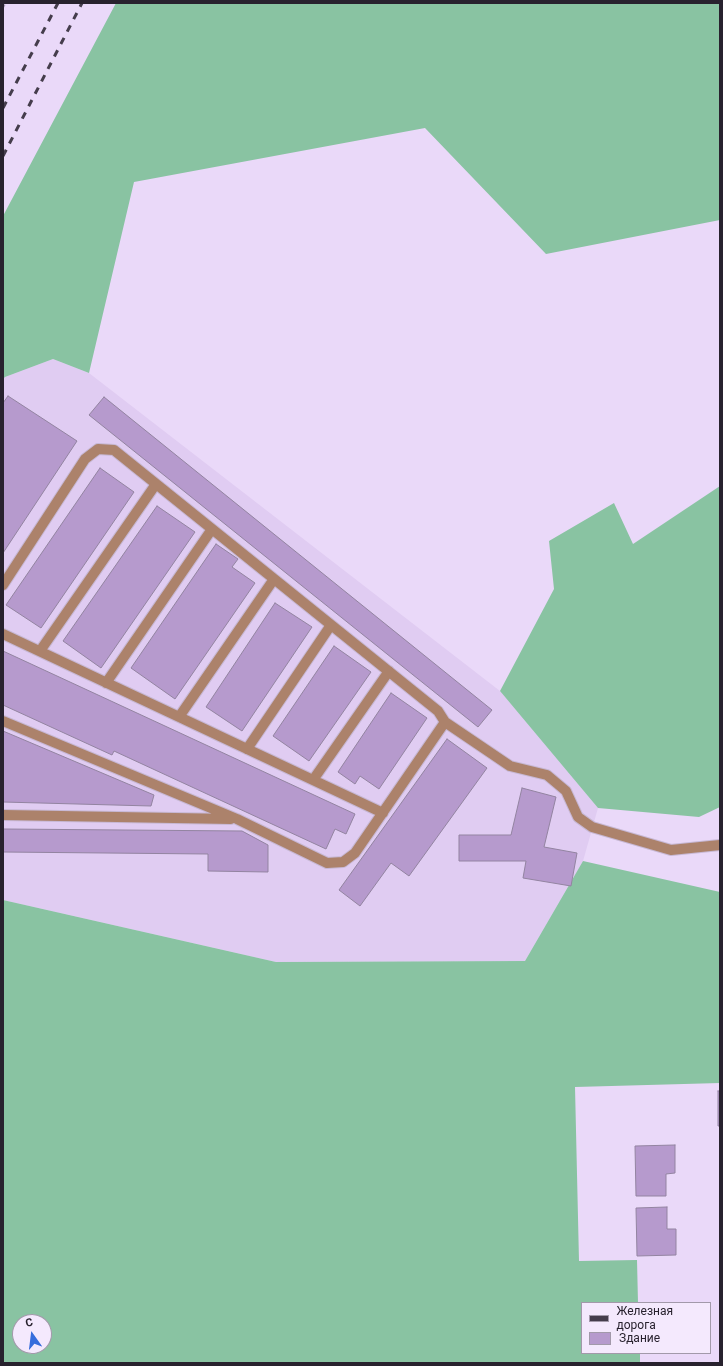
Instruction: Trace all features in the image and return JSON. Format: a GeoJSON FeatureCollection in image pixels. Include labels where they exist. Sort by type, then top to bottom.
{"type":"FeatureCollection","features":[{"type":"Feature","properties":{"kind":"lane"},"geometry":{"type":"LineString","coordinates":[[3,584],[84,459],[98,449],[114,450],[438,710],[445,722],[510,766],[547,775],[566,791],[578,817],[592,827],[671,850],[720,845]]}},
{"type":"Feature","properties":{"kind":"lane"},"geometry":{"type":"LineString","coordinates":[[40,651],[156,484]]}},
{"type":"Feature","properties":{"kind":"lane"},"geometry":{"type":"LineString","coordinates":[[106,683],[212,529]]}},
{"type":"Feature","properties":{"kind":"lane"},"geometry":{"type":"LineString","coordinates":[[179,717],[274,579]]}},
{"type":"Feature","properties":{"kind":"lane"},"geometry":{"type":"LineString","coordinates":[[247,749],[331,625]]}},
{"type":"Feature","properties":{"kind":"lane"},"geometry":{"type":"LineString","coordinates":[[3,634],[383,813]]}},
{"type":"Feature","properties":{"kind":"lane"},"geometry":{"type":"LineString","coordinates":[[313,780],[389,671]]}},
{"type":"Feature","properties":{"kind":"lane"},"geometry":{"type":"LineString","coordinates":[[3,721],[237,819],[327,863],[343,862],[355,853],[445,722]]}},
{"type":"Feature","properties":{"kind":"lane"},"geometry":{"type":"LineString","coordinates":[[3,815],[237,819]]}},
{"type":"Feature","properties":{"kind":"path"},"geometry":{"type":"LineString","coordinates":[[3,7],[5,3]]}},
{"type":"Feature","properties":{"kind":"shaded area"},"geometry":{"type":"Polygon","coordinates":[[[53,359],[89,373],[500,691],[598,808],[583,861],[525,961],[276,962],[3,900],[3,379],[53,359]]]}},
{"type":"Feature","properties":{"kind":"green space"},"geometry":{"type":"Polygon","coordinates":[[[116,3],[720,3],[720,220],[546,254],[425,128],[134,182],[89,373],[53,359],[3,379],[3,216],[116,3]]]}},
{"type":"Feature","properties":{"kind":"green space"},"geometry":{"type":"Polygon","coordinates":[[[720,486],[720,807],[699,817],[598,808],[500,691],[554,589],[549,541],[614,503],[633,544],[720,486]]]}},
{"type":"Feature","properties":{"kind":"green space"},"geometry":{"type":"Polygon","coordinates":[[[583,861],[720,892],[720,1083],[575,1087],[579,1261],[637,1260],[638,1302],[581,1302],[581,1354],[640,1354],[640,1363],[3,1363],[3,900],[276,962],[525,961],[583,861]]]}},
{"type":"Feature","properties":{"kind":"building"},"geometry":{"type":"Polygon","coordinates":[[[8,396],[77,441],[3,553],[3,403],[8,396]]]}},
{"type":"Feature","properties":{"kind":"building"},"geometry":{"type":"Polygon","coordinates":[[[104,397],[492,710],[478,727],[89,415],[104,397]]]}},
{"type":"Feature","properties":{"kind":"building"},"geometry":{"type":"Polygon","coordinates":[[[100,468],[134,492],[41,628],[6,605],[100,468]]]}},
{"type":"Feature","properties":{"kind":"building"},"geometry":{"type":"Polygon","coordinates":[[[157,506],[195,532],[101,668],[63,641],[157,506]]]}},
{"type":"Feature","properties":{"kind":"building"},"geometry":{"type":"Polygon","coordinates":[[[216,544],[238,559],[232,567],[255,583],[175,699],[131,668],[216,544]]]}},
{"type":"Feature","properties":{"kind":"building"},"geometry":{"type":"Polygon","coordinates":[[[275,603],[312,627],[242,731],[206,707],[275,603]]]}},
{"type":"Feature","properties":{"kind":"building"},"geometry":{"type":"Polygon","coordinates":[[[334,646],[371,672],[309,761],[273,736],[334,646]]]}},
{"type":"Feature","properties":{"kind":"building"},"geometry":{"type":"Polygon","coordinates":[[[3,651],[355,814],[346,834],[335,829],[326,849],[114,751],[112,755],[3,705],[3,651]]]}},
{"type":"Feature","properties":{"kind":"building"},"geometry":{"type":"Polygon","coordinates":[[[391,693],[427,718],[379,789],[360,776],[355,784],[338,772],[391,693]]]}},
{"type":"Feature","properties":{"kind":"building"},"geometry":{"type":"Polygon","coordinates":[[[3,731],[154,795],[151,806],[3,802],[3,731]]]}},
{"type":"Feature","properties":{"kind":"building"},"geometry":{"type":"Polygon","coordinates":[[[447,739],[487,768],[409,876],[391,863],[360,906],[339,890],[447,739]]]}},
{"type":"Feature","properties":{"kind":"building"},"geometry":{"type":"Polygon","coordinates":[[[522,788],[556,797],[544,847],[577,853],[571,886],[523,878],[526,861],[459,861],[459,835],[511,835],[522,788]]]}},
{"type":"Feature","properties":{"kind":"building"},"geometry":{"type":"Polygon","coordinates":[[[3,829],[242,831],[268,845],[268,872],[208,871],[208,854],[3,852],[3,829]]]}},
{"type":"Feature","properties":{"kind":"building"},"geometry":{"type":"Polygon","coordinates":[[[718,1091],[720,1091],[720,1126],[718,1126],[718,1091]]]}},
{"type":"Feature","properties":{"kind":"building"},"geometry":{"type":"Polygon","coordinates":[[[675,1145],[675,1173],[666,1174],[666,1196],[636,1196],[635,1146],[675,1145]]]}},
{"type":"Feature","properties":{"kind":"building"},"geometry":{"type":"Polygon","coordinates":[[[667,1207],[667,1229],[676,1229],[676,1255],[637,1256],[636,1208],[667,1207]]]}},
{"type":"Feature","properties":{"kind":"railway"},"geometry":{"type":"LineString","coordinates":[[3,108],[58,3]]}},
{"type":"Feature","properties":{"kind":"railway"},"geometry":{"type":"LineString","coordinates":[[3,156],[82,3]]}}]}
